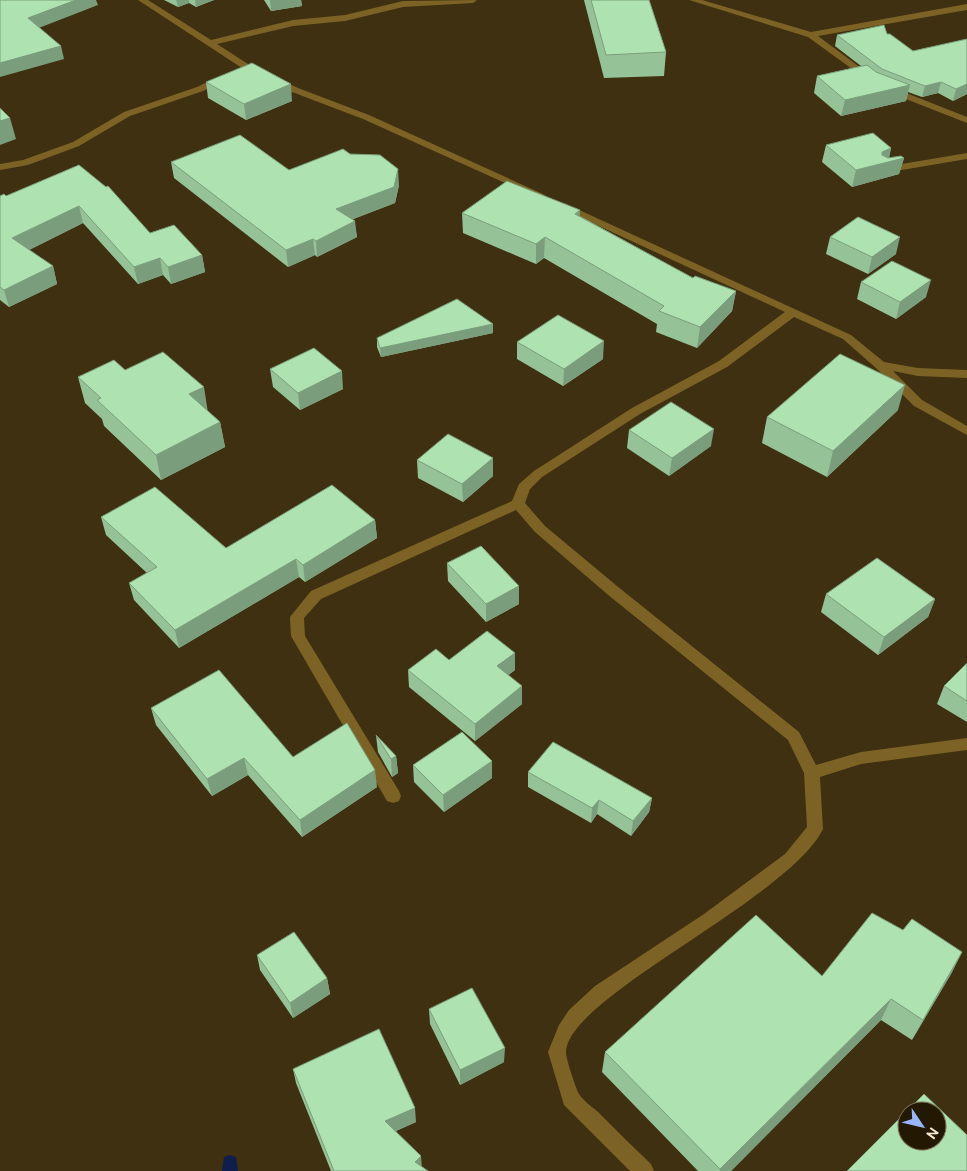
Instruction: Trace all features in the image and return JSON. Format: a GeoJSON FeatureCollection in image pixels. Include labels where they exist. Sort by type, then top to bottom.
{"type":"FeatureCollection","features":[{"type":"Feature","properties":{"kind":"street"},"geometry":{"type":"LineString","coordinates":[[142,0],[211,43],[238,70],[366,117],[847,337],[880,365],[918,402],[967,431]]}},
{"type":"Feature","properties":{"kind":"street"},"geometry":{"type":"LineString","coordinates":[[211,43],[292,23],[345,18],[403,4],[473,0]]}},
{"type":"Feature","properties":{"kind":"street"},"geometry":{"type":"LineString","coordinates":[[693,0],[811,35],[880,86],[967,120]]}},
{"type":"Feature","properties":{"kind":"street"},"geometry":{"type":"LineString","coordinates":[[811,35],[967,7]]}},
{"type":"Feature","properties":{"kind":"street"},"geometry":{"type":"LineString","coordinates":[[0,167],[25,163],[76,144],[127,114],[200,88],[238,70]]}},
{"type":"Feature","properties":{"kind":"street"},"geometry":{"type":"LineString","coordinates":[[884,170],[967,156]]}},
{"type":"Feature","properties":{"kind":"street"},"geometry":{"type":"LineString","coordinates":[[393,796],[298,636],[297,617],[316,595],[518,504],[524,487],[538,474],[636,411],[723,364],[794,312]]}},
{"type":"Feature","properties":{"kind":"street"},"geometry":{"type":"LineString","coordinates":[[880,365],[918,372],[967,374]]}},
{"type":"Feature","properties":{"kind":"street"},"geometry":{"type":"LineString","coordinates":[[518,504],[540,528],[612,590],[794,736],[812,773],[815,829],[791,859],[710,919],[602,992],[575,1016],[565,1031],[557,1052],[571,1099],[644,1171]]}},
{"type":"Feature","properties":{"kind":"street"},"geometry":{"type":"LineString","coordinates":[[812,773],[861,758],[967,744]]}},
{"type":"Feature","properties":{"kind":"building"},"geometry":{"type":"Polygon","coordinates":[[[0,0],[76,0],[28,18],[61,46],[0,63],[0,0]]]}},
{"type":"Feature","properties":{"kind":"building"},"geometry":{"type":"Polygon","coordinates":[[[591,0],[649,0],[666,52],[606,55],[591,0]]]}},
{"type":"Feature","properties":{"kind":"building"},"geometry":{"type":"Polygon","coordinates":[[[884,25],[887,34],[890,34],[913,51],[967,39],[967,84],[956,89],[941,82],[925,86],[882,69],[837,35],[884,25]]]}},
{"type":"Feature","properties":{"kind":"building"},"geometry":{"type":"Polygon","coordinates":[[[252,63],[291,84],[244,104],[206,82],[252,63]]]}},
{"type":"Feature","properties":{"kind":"building"},"geometry":{"type":"Polygon","coordinates":[[[867,65],[876,72],[910,85],[845,100],[817,76],[867,65]]]}},
{"type":"Feature","properties":{"kind":"building"},"geometry":{"type":"Polygon","coordinates":[[[0,108],[10,118],[0,121],[0,108]]]}},
{"type":"Feature","properties":{"kind":"building"},"geometry":{"type":"Polygon","coordinates":[[[873,133],[891,148],[882,152],[882,155],[888,158],[901,156],[904,158],[856,170],[826,145],[873,133]]]}},
{"type":"Feature","properties":{"kind":"building"},"geometry":{"type":"Polygon","coordinates":[[[240,135],[289,170],[343,149],[350,154],[380,155],[398,169],[394,187],[336,209],[355,221],[316,241],[313,239],[286,250],[171,162],[240,135]]]}},
{"type":"Feature","properties":{"kind":"building"},"geometry":{"type":"Polygon","coordinates":[[[79,165],[106,187],[108,186],[150,233],[174,225],[202,255],[168,267],[160,258],[134,267],[79,206],[12,238],[53,266],[4,290],[0,287],[0,196],[4,194],[6,196],[79,165]]]}},
{"type":"Feature","properties":{"kind":"building"},"geometry":{"type":"Polygon","coordinates":[[[507,181],[580,210],[575,214],[693,278],[695,276],[736,291],[700,327],[659,311],[664,306],[545,237],[536,244],[462,213],[507,181]]]}},
{"type":"Feature","properties":{"kind":"building"},"geometry":{"type":"Polygon","coordinates":[[[858,217],[900,237],[872,257],[830,237],[858,217]]]}},
{"type":"Feature","properties":{"kind":"building"},"geometry":{"type":"Polygon","coordinates":[[[892,261],[931,280],[900,302],[861,282],[892,261]]]}},
{"type":"Feature","properties":{"kind":"building"},"geometry":{"type":"Polygon","coordinates":[[[457,299],[493,324],[380,348],[377,338],[457,299]]]}},
{"type":"Feature","properties":{"kind":"building"},"geometry":{"type":"Polygon","coordinates":[[[558,315],[604,341],[564,369],[517,342],[558,315]]]}},
{"type":"Feature","properties":{"kind":"building"},"geometry":{"type":"Polygon","coordinates":[[[314,348],[342,371],[298,393],[270,369],[314,348]]]}},
{"type":"Feature","properties":{"kind":"building"},"geometry":{"type":"Polygon","coordinates":[[[163,352],[204,387],[189,394],[220,422],[156,455],[97,400],[101,398],[78,377],[114,360],[125,370],[163,352]]]}},
{"type":"Feature","properties":{"kind":"building"},"geometry":{"type":"Polygon","coordinates":[[[840,354],[905,385],[833,451],[767,417],[840,354]]]}},
{"type":"Feature","properties":{"kind":"building"},"geometry":{"type":"Polygon","coordinates":[[[671,402],[714,429],[672,458],[629,430],[671,402]]]}},
{"type":"Feature","properties":{"kind":"building"},"geometry":{"type":"Polygon","coordinates":[[[448,434],[493,458],[462,484],[417,460],[448,434]]]}},
{"type":"Feature","properties":{"kind":"building"},"geometry":{"type":"Polygon","coordinates":[[[332,485],[375,520],[303,565],[296,559],[175,630],[129,583],[157,567],[101,517],[155,487],[226,548],[332,485]]]}},
{"type":"Feature","properties":{"kind":"building"},"geometry":{"type":"Polygon","coordinates":[[[481,546],[519,586],[486,604],[447,563],[481,546]]]}},
{"type":"Feature","properties":{"kind":"building"},"geometry":{"type":"Polygon","coordinates":[[[877,558],[935,599],[884,637],[826,594],[877,558]]]}},
{"type":"Feature","properties":{"kind":"building"},"geometry":{"type":"Polygon","coordinates":[[[487,631],[515,653],[497,666],[522,686],[475,724],[408,670],[436,649],[449,660],[487,631]]]}},
{"type":"Feature","properties":{"kind":"building"},"geometry":{"type":"Polygon","coordinates":[[[967,663],[967,701],[944,686],[967,663]]]}},
{"type":"Feature","properties":{"kind":"building"},"geometry":{"type":"Polygon","coordinates":[[[219,670],[293,757],[347,723],[375,770],[300,820],[244,758],[207,779],[151,708],[219,670]]]}},
{"type":"Feature","properties":{"kind":"building"},"geometry":{"type":"Polygon","coordinates":[[[462,732],[492,761],[443,795],[413,765],[462,732]]]}},
{"type":"Feature","properties":{"kind":"building"},"geometry":{"type":"Polygon","coordinates":[[[376,735],[396,756],[391,759],[376,735]]]}},
{"type":"Feature","properties":{"kind":"building"},"geometry":{"type":"Polygon","coordinates":[[[553,742],[652,798],[633,821],[599,800],[592,808],[528,772],[553,742]]]}},
{"type":"Feature","properties":{"kind":"building"},"geometry":{"type":"Polygon","coordinates":[[[872,913],[903,930],[912,919],[962,952],[923,1020],[891,999],[720,1169],[605,1052],[756,915],[822,976],[872,913]]]}},
{"type":"Feature","properties":{"kind":"building"},"geometry":{"type":"Polygon","coordinates":[[[294,932],[327,978],[290,1003],[257,955],[294,932]]]}},
{"type":"Feature","properties":{"kind":"building"},"geometry":{"type":"Polygon","coordinates":[[[472,988],[505,1048],[460,1070],[429,1009],[472,988]]]}},
{"type":"Feature","properties":{"kind":"building"},"geometry":{"type":"Polygon","coordinates":[[[379,1029],[415,1108],[385,1121],[421,1156],[415,1162],[428,1171],[334,1171],[293,1069],[379,1029]]]}},
{"type":"Feature","properties":{"kind":"building"},"geometry":{"type":"Polygon","coordinates":[[[924,1094],[931,1101],[917,1101],[924,1094]]]}},
{"type":"Feature","properties":{"kind":"building"},"geometry":{"type":"Polygon","coordinates":[[[947,1116],[967,1135],[967,1171],[847,1171],[897,1121],[897,1151],[947,1151],[947,1116]]]}},
{"type":"Feature","properties":{"kind":"waterway"},"geometry":{"type":"LineString","coordinates":[[230,1163],[230,1171]]}}]}
